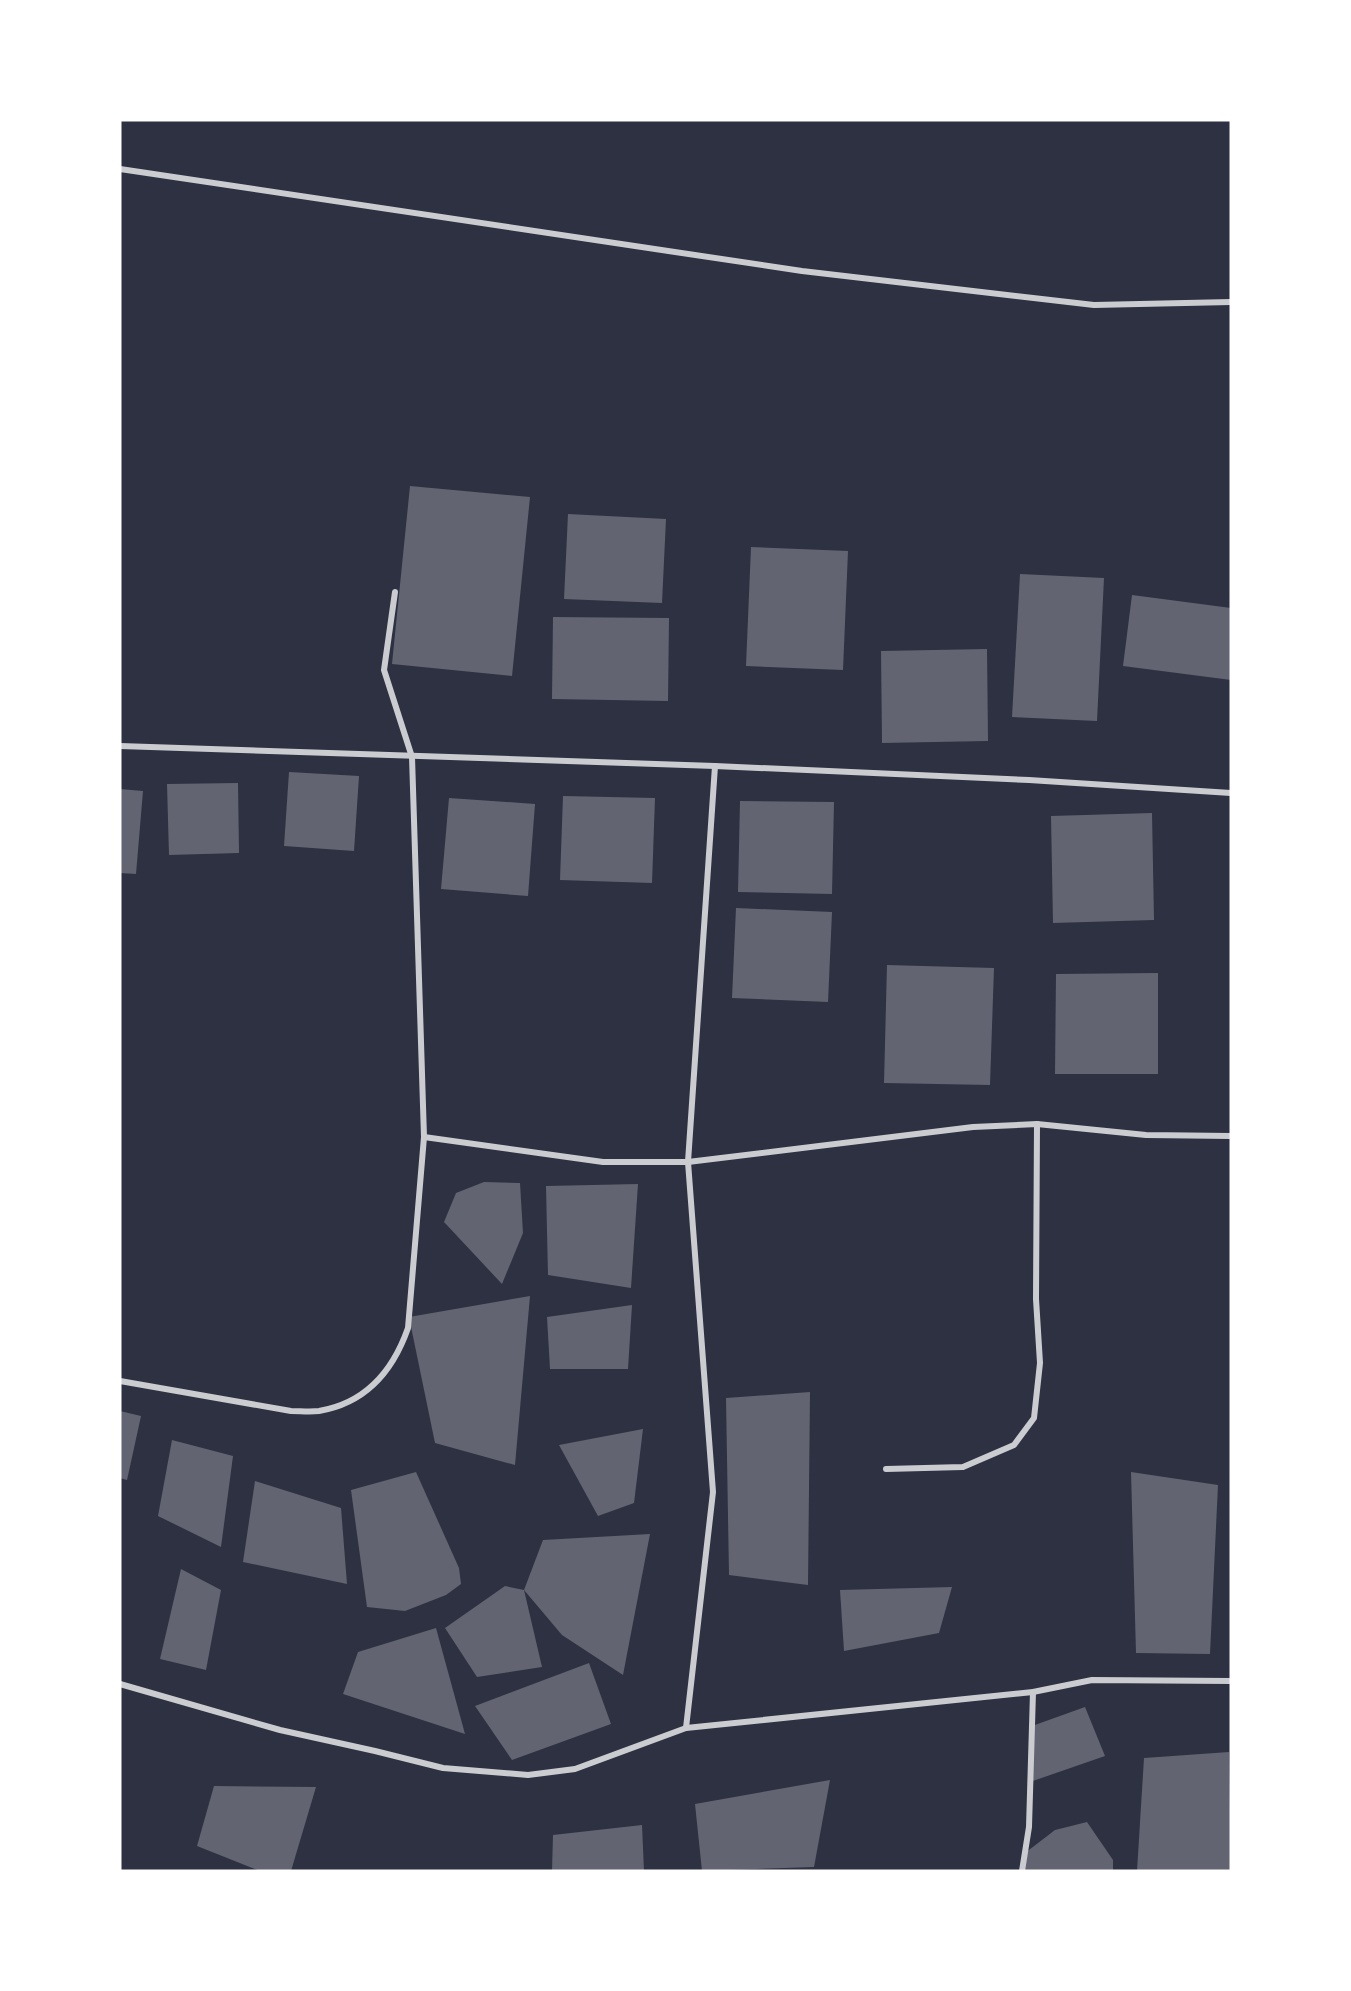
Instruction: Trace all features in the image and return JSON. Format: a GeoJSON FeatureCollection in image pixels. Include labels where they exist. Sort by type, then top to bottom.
{"type":"FeatureCollection","features":[{"type":"Feature","properties":{"kind":"street"},"geometry":{"type":"LineString","coordinates":[[120,169],[802,271],[1094,305],[1231,302]]}},
{"type":"Feature","properties":{"kind":"street"},"geometry":{"type":"LineString","coordinates":[[120,1381],[300,1411],[318,1411],[338,1406],[376,1384],[401,1349],[408,1328],[424,1137],[412,757],[384,670],[395,592]]}},
{"type":"Feature","properties":{"kind":"street"},"geometry":{"type":"LineString","coordinates":[[120,746],[715,766],[1029,780],[1231,793]]}},
{"type":"Feature","properties":{"kind":"street"},"geometry":{"type":"LineString","coordinates":[[686,1728],[713,1492],[688,1162],[715,766]]}},
{"type":"Feature","properties":{"kind":"street"},"geometry":{"type":"LineString","coordinates":[[424,1137],[603,1162],[688,1162],[973,1128],[1037,1124],[1146,1135],[1231,1136]]}},
{"type":"Feature","properties":{"kind":"street"},"geometry":{"type":"LineString","coordinates":[[886,1469],[963,1467],[1014,1445],[1034,1418],[1040,1364],[1036,1299],[1037,1124]]}},
{"type":"Feature","properties":{"kind":"street"},"geometry":{"type":"LineString","coordinates":[[120,1684],[280,1730],[443,1768],[528,1775],[575,1769],[686,1728],[1033,1692],[1092,1680],[1231,1681]]}},
{"type":"Feature","properties":{"kind":"street"},"geometry":{"type":"LineString","coordinates":[[1022,1871],[1029,1827],[1033,1692]]}},
{"type":"Feature","properties":{"kind":"building"},"geometry":{"type":"Polygon","coordinates":[[[410,486],[530,497],[512,676],[392,664],[410,486]]]}},
{"type":"Feature","properties":{"kind":"building"},"geometry":{"type":"Polygon","coordinates":[[[568,514],[666,519],[662,603],[564,599],[568,514]]]}},
{"type":"Feature","properties":{"kind":"building"},"geometry":{"type":"Polygon","coordinates":[[[751,547],[848,551],[843,670],[746,666],[751,547]]]}},
{"type":"Feature","properties":{"kind":"building"},"geometry":{"type":"Polygon","coordinates":[[[1020,574],[1104,578],[1097,721],[1012,717],[1020,574]]]}},
{"type":"Feature","properties":{"kind":"building"},"geometry":{"type":"Polygon","coordinates":[[[1132,595],[1231,608],[1231,680],[1123,666],[1132,595]]]}},
{"type":"Feature","properties":{"kind":"building"},"geometry":{"type":"Polygon","coordinates":[[[553,617],[669,618],[668,701],[552,699],[553,617]]]}},
{"type":"Feature","properties":{"kind":"building"},"geometry":{"type":"Polygon","coordinates":[[[987,649],[988,741],[882,743],[881,651],[987,649]]]}},
{"type":"Feature","properties":{"kind":"building"},"geometry":{"type":"Polygon","coordinates":[[[289,772],[359,776],[354,851],[284,846],[289,772]]]}},
{"type":"Feature","properties":{"kind":"building"},"geometry":{"type":"Polygon","coordinates":[[[238,783],[239,853],[169,855],[167,784],[238,783]]]}},
{"type":"Feature","properties":{"kind":"building"},"geometry":{"type":"Polygon","coordinates":[[[120,789],[143,791],[136,874],[120,873],[120,789]]]}},
{"type":"Feature","properties":{"kind":"building"},"geometry":{"type":"Polygon","coordinates":[[[563,796],[655,798],[652,883],[560,880],[563,796]]]}},
{"type":"Feature","properties":{"kind":"building"},"geometry":{"type":"Polygon","coordinates":[[[449,798],[535,804],[528,896],[441,889],[449,798]]]}},
{"type":"Feature","properties":{"kind":"building"},"geometry":{"type":"Polygon","coordinates":[[[740,801],[834,802],[832,894],[738,892],[740,801]]]}},
{"type":"Feature","properties":{"kind":"building"},"geometry":{"type":"Polygon","coordinates":[[[1152,813],[1154,920],[1053,923],[1051,816],[1152,813]]]}},
{"type":"Feature","properties":{"kind":"building"},"geometry":{"type":"Polygon","coordinates":[[[736,908],[832,912],[828,1002],[732,998],[736,908]]]}},
{"type":"Feature","properties":{"kind":"building"},"geometry":{"type":"Polygon","coordinates":[[[887,965],[994,968],[990,1085],[884,1083],[887,965]]]}},
{"type":"Feature","properties":{"kind":"building"},"geometry":{"type":"Polygon","coordinates":[[[1158,973],[1158,1074],[1055,1074],[1056,974],[1158,973]]]}},
{"type":"Feature","properties":{"kind":"building"},"geometry":{"type":"Polygon","coordinates":[[[484,1182],[520,1183],[523,1233],[502,1284],[444,1222],[456,1193],[484,1182]]]}},
{"type":"Feature","properties":{"kind":"building"},"geometry":{"type":"Polygon","coordinates":[[[638,1184],[631,1288],[548,1275],[546,1186],[638,1184]]]}},
{"type":"Feature","properties":{"kind":"building"},"geometry":{"type":"Polygon","coordinates":[[[530,1296],[515,1465],[435,1443],[409,1317],[530,1296]]]}},
{"type":"Feature","properties":{"kind":"building"},"geometry":{"type":"Polygon","coordinates":[[[632,1305],[628,1369],[550,1369],[547,1317],[632,1305]]]}},
{"type":"Feature","properties":{"kind":"building"},"geometry":{"type":"Polygon","coordinates":[[[810,1392],[808,1585],[729,1575],[726,1398],[810,1392]]]}},
{"type":"Feature","properties":{"kind":"building"},"geometry":{"type":"Polygon","coordinates":[[[120,1411],[141,1416],[127,1480],[120,1478],[120,1411]]]}},
{"type":"Feature","properties":{"kind":"building"},"geometry":{"type":"Polygon","coordinates":[[[643,1429],[634,1503],[598,1516],[559,1445],[643,1429]]]}},
{"type":"Feature","properties":{"kind":"building"},"geometry":{"type":"Polygon","coordinates":[[[172,1440],[233,1456],[221,1547],[158,1516],[172,1440]]]}},
{"type":"Feature","properties":{"kind":"building"},"geometry":{"type":"Polygon","coordinates":[[[416,1472],[459,1568],[461,1584],[446,1595],[405,1611],[367,1607],[351,1490],[416,1472]]]}},
{"type":"Feature","properties":{"kind":"building"},"geometry":{"type":"Polygon","coordinates":[[[1131,1472],[1218,1485],[1210,1654],[1136,1653],[1131,1472]]]}},
{"type":"Feature","properties":{"kind":"building"},"geometry":{"type":"Polygon","coordinates":[[[255,1481],[341,1508],[347,1584],[243,1562],[255,1481]]]}},
{"type":"Feature","properties":{"kind":"building"},"geometry":{"type":"Polygon","coordinates":[[[650,1534],[623,1675],[562,1635],[524,1590],[543,1540],[650,1534]]]}},
{"type":"Feature","properties":{"kind":"building"},"geometry":{"type":"Polygon","coordinates":[[[181,1569],[221,1590],[206,1670],[160,1659],[181,1569]]]}},
{"type":"Feature","properties":{"kind":"building"},"geometry":{"type":"Polygon","coordinates":[[[505,1586],[524,1590],[542,1667],[477,1677],[445,1628],[505,1586]]]}},
{"type":"Feature","properties":{"kind":"building"},"geometry":{"type":"Polygon","coordinates":[[[952,1587],[939,1633],[844,1651],[840,1590],[952,1587]]]}},
{"type":"Feature","properties":{"kind":"building"},"geometry":{"type":"Polygon","coordinates":[[[436,1628],[465,1734],[343,1694],[358,1652],[436,1628]]]}},
{"type":"Feature","properties":{"kind":"building"},"geometry":{"type":"Polygon","coordinates":[[[589,1663],[611,1724],[512,1760],[475,1706],[589,1663]]]}},
{"type":"Feature","properties":{"kind":"building"},"geometry":{"type":"Polygon","coordinates":[[[1085,1707],[1105,1756],[1030,1782],[1032,1726],[1085,1707]]]}},
{"type":"Feature","properties":{"kind":"building"},"geometry":{"type":"Polygon","coordinates":[[[1229,1752],[1231,1871],[1137,1871],[1144,1758],[1229,1752]]]}},
{"type":"Feature","properties":{"kind":"building"},"geometry":{"type":"Polygon","coordinates":[[[830,1780],[814,1867],[702,1871],[695,1804],[830,1780]]]}},
{"type":"Feature","properties":{"kind":"building"},"geometry":{"type":"Polygon","coordinates":[[[214,1786],[316,1787],[291,1871],[260,1871],[197,1846],[214,1786]]]}},
{"type":"Feature","properties":{"kind":"building"},"geometry":{"type":"Polygon","coordinates":[[[1087,1822],[1113,1860],[1113,1871],[1022,1871],[1025,1853],[1055,1830],[1087,1822]]]}},
{"type":"Feature","properties":{"kind":"building"},"geometry":{"type":"Polygon","coordinates":[[[642,1825],[644,1871],[552,1871],[553,1835],[642,1825]]]}}]}
